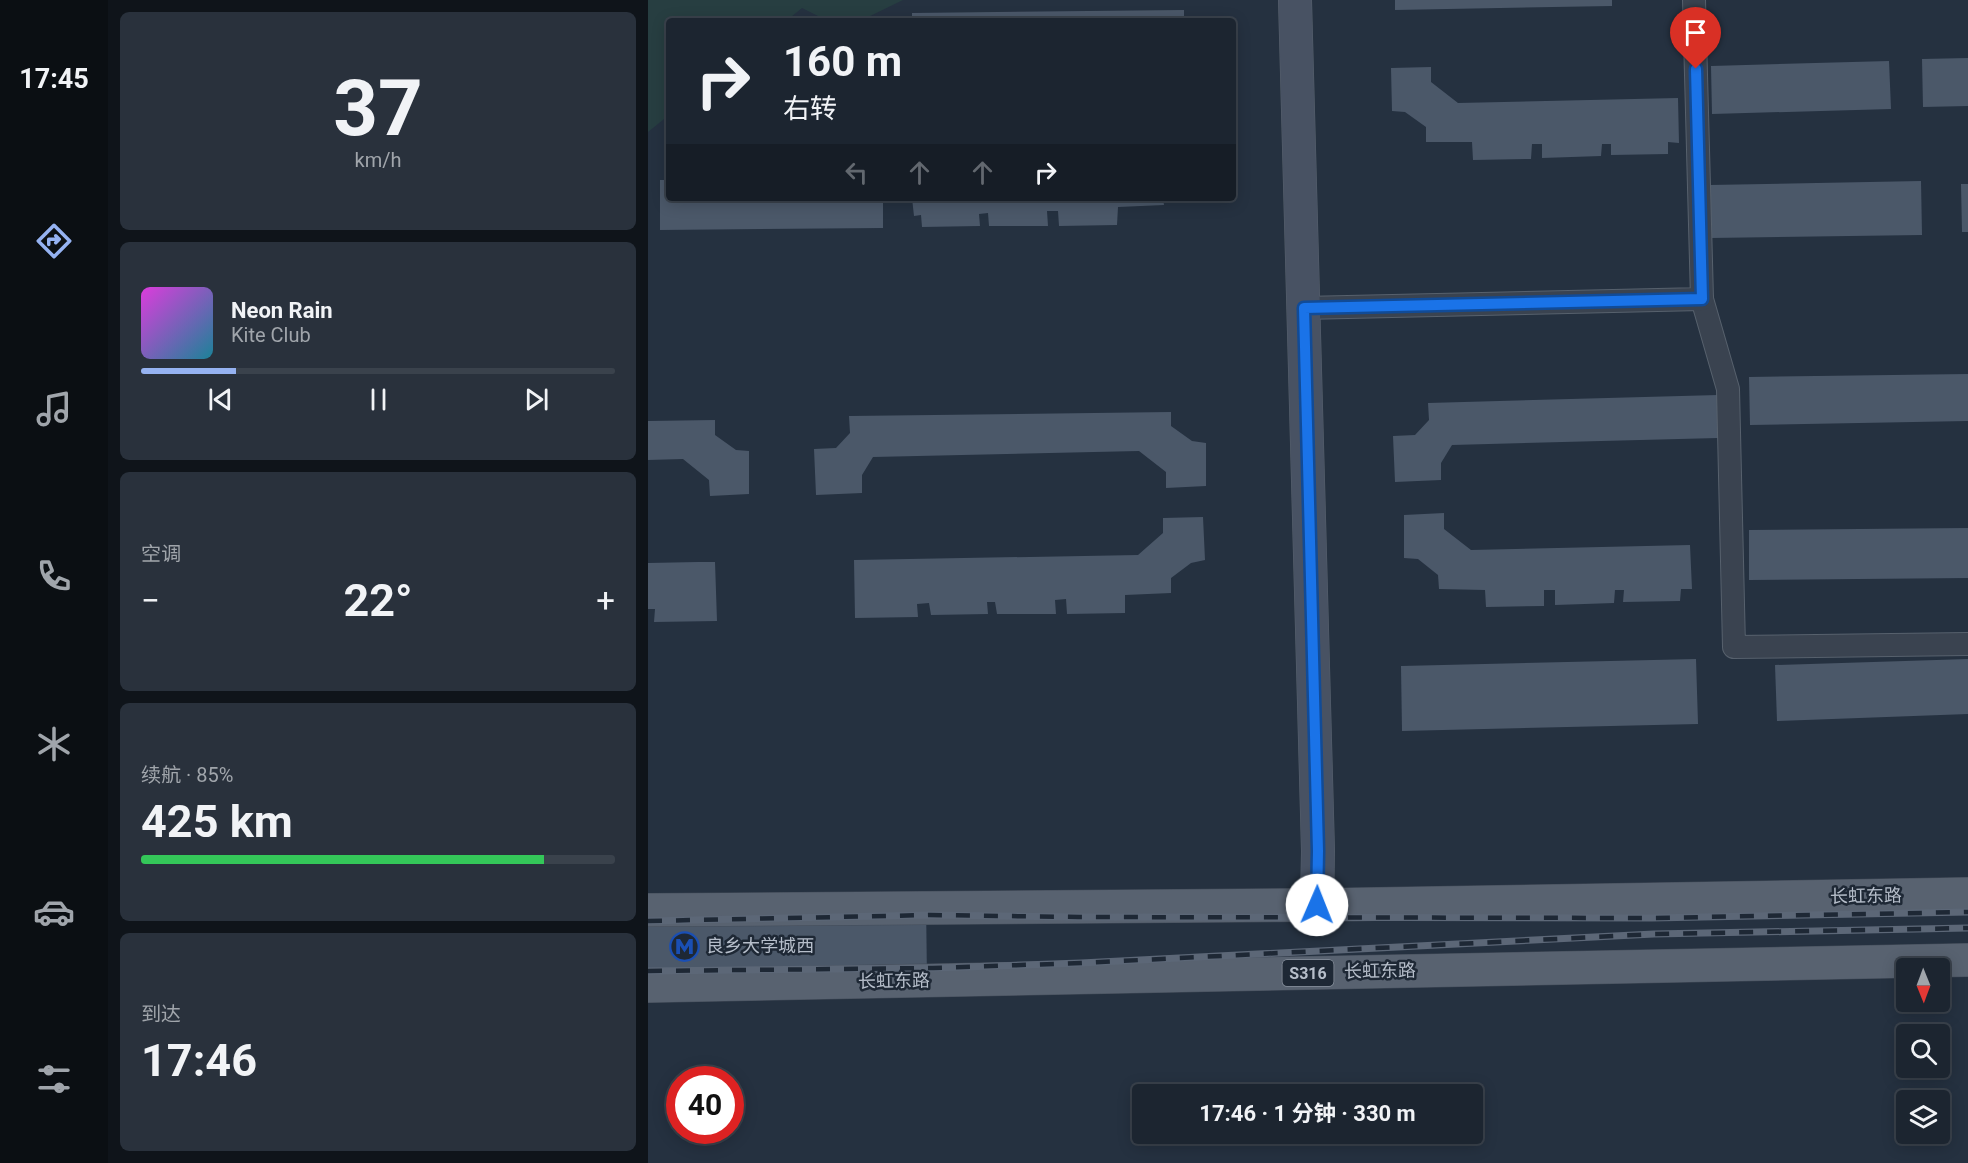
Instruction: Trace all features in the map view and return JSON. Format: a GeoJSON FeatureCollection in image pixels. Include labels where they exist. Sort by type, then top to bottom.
{"type":"FeatureCollection","features":[{"type":"Feature","properties":{"kind":"main road","name":"长虹东路"},"geometry":{"type":"LineString","coordinates":[[648,910],[1317,905],[1968,894]]}},
{"type":"Feature","properties":{"kind":"main road","name":"长虹东路"},"geometry":{"type":"LineString","coordinates":[[648,986],[1968,960]]}},
{"type":"Feature","properties":{"kind":"street"},"geometry":{"type":"LineString","coordinates":[[1295,0],[1318,851],[1317,905]]}},
{"type":"Feature","properties":{"kind":"street"},"geometry":{"type":"LineString","coordinates":[[1695,0],[1702,299],[1728,388],[1734,647],[1968,644]]}},
{"type":"Feature","properties":{"kind":"street"},"geometry":{"type":"LineString","coordinates":[[1304,308],[1702,299]]}},
{"type":"Feature","properties":{"kind":"green space"},"geometry":{"type":"Polygon","coordinates":[[[648,0],[903,0],[866,18],[820,17],[802,8],[790,18],[666,18],[666,117],[648,132],[648,0]]]}},
{"type":"Feature","properties":{"kind":"building"},"geometry":{"type":"Polygon","coordinates":[[[1395,0],[1612,0],[1612,6],[1395,10],[1395,0]]]}},
{"type":"Feature","properties":{"kind":"building"},"geometry":{"type":"Polygon","coordinates":[[[1184,10],[1184,18],[912,18],[912,13],[1184,10]]]}},
{"type":"Feature","properties":{"kind":"building"},"geometry":{"type":"Polygon","coordinates":[[[1968,58],[1968,106],[1923,107],[1922,59],[1968,58]]]}},
{"type":"Feature","properties":{"kind":"building"},"geometry":{"type":"Polygon","coordinates":[[[1889,61],[1891,109],[1712,114],[1711,66],[1889,61]]]}},
{"type":"Feature","properties":{"kind":"building"},"geometry":{"type":"Polygon","coordinates":[[[1431,67],[1431,82],[1458,103],[1678,98],[1679,143],[1668,142],[1668,154],[1611,155],[1611,144],[1602,144],[1601,156],[1542,158],[1542,144],[1532,144],[1531,159],[1473,160],[1472,142],[1426,142],[1426,127],[1405,112],[1392,111],[1391,68],[1431,67]]]}},
{"type":"Feature","properties":{"kind":"building"},"geometry":{"type":"Polygon","coordinates":[[[660,180],[666,180],[666,201],[883,201],[883,228],[660,230],[660,180]]]}},
{"type":"Feature","properties":{"kind":"building"},"geometry":{"type":"Polygon","coordinates":[[[1921,181],[1922,235],[1710,238],[1709,185],[1921,181]]]}},
{"type":"Feature","properties":{"kind":"building"},"geometry":{"type":"Polygon","coordinates":[[[1961,184],[1968,184],[1968,232],[1962,232],[1961,184]]]}},
{"type":"Feature","properties":{"kind":"building"},"geometry":{"type":"Polygon","coordinates":[[[912,201],[1163,201],[1164,205],[1118,207],[1117,225],[1059,226],[1058,211],[1047,211],[1048,226],[989,226],[988,213],[979,214],[980,226],[922,227],[921,215],[914,216],[912,201]]]}},
{"type":"Feature","properties":{"kind":"building"},"geometry":{"type":"Polygon","coordinates":[[[1968,374],[1968,421],[1750,425],[1749,377],[1968,374]]]}},
{"type":"Feature","properties":{"kind":"building"},"geometry":{"type":"Polygon","coordinates":[[[1718,395],[1718,438],[1452,445],[1441,463],[1441,480],[1395,482],[1393,436],[1415,435],[1429,420],[1428,403],[1718,395]]]}},
{"type":"Feature","properties":{"kind":"building"},"geometry":{"type":"Polygon","coordinates":[[[1171,412],[1171,426],[1192,441],[1206,443],[1206,486],[1166,488],[1166,472],[1139,451],[873,457],[862,475],[862,493],[816,495],[814,449],[836,448],[850,433],[849,416],[1171,412]]]}},
{"type":"Feature","properties":{"kind":"building"},"geometry":{"type":"Polygon","coordinates":[[[715,420],[715,435],[736,450],[749,451],[749,494],[710,496],[709,480],[683,459],[648,460],[648,421],[715,420]]]}},
{"type":"Feature","properties":{"kind":"building"},"geometry":{"type":"Polygon","coordinates":[[[1444,513],[1444,529],[1471,550],[1690,545],[1692,589],[1681,589],[1680,601],[1623,602],[1624,590],[1615,590],[1614,603],[1555,605],[1555,590],[1544,590],[1544,606],[1486,607],[1485,590],[1439,589],[1438,575],[1418,559],[1404,558],[1404,515],[1444,513]]]}},
{"type":"Feature","properties":{"kind":"building"},"geometry":{"type":"Polygon","coordinates":[[[1203,517],[1205,560],[1191,563],[1171,578],[1171,593],[1125,595],[1125,613],[1067,614],[1066,599],[1055,600],[1056,614],[997,614],[995,602],[987,602],[988,614],[931,615],[929,603],[917,604],[918,617],[855,618],[854,560],[1138,555],[1163,533],[1163,518],[1203,517]]]}},
{"type":"Feature","properties":{"kind":"building"},"geometry":{"type":"Polygon","coordinates":[[[1968,528],[1968,578],[1749,580],[1749,530],[1968,528]]]}},
{"type":"Feature","properties":{"kind":"building"},"geometry":{"type":"Polygon","coordinates":[[[715,562],[717,621],[654,622],[655,609],[648,609],[648,563],[715,562]]]}},
{"type":"Feature","properties":{"kind":"building"},"geometry":{"type":"Polygon","coordinates":[[[1696,659],[1698,724],[1402,731],[1401,666],[1696,659]]]}},
{"type":"Feature","properties":{"kind":"building"},"geometry":{"type":"Polygon","coordinates":[[[1968,659],[1968,714],[1777,721],[1775,665],[1968,659]]]}},
{"type":"Feature","properties":{"kind":"building"},"geometry":{"type":"Polygon","coordinates":[[[926,902],[927,980],[648,985],[648,907],[926,902]]]}},
{"type":"Feature","properties":{"kind":"railway"},"geometry":{"type":"LineString","coordinates":[[648,921],[930,915],[1652,918],[1968,912]]}},
{"type":"Feature","properties":{"kind":"railway"},"geometry":{"type":"LineString","coordinates":[[648,971],[933,968],[1081,963],[1654,934],[1968,928]]}},
{"type":"Feature","properties":{"kind":"place","name":"良乡大学城西"},"geometry":{"type":"Point","coordinates":[685,946]}},
{"type":"Feature","properties":{"kind":"route"},"geometry":{"type":"LineString","coordinates":[[1317,905],[1318,851],[1304,308],[1702,299],[1696,69]]}}]}
